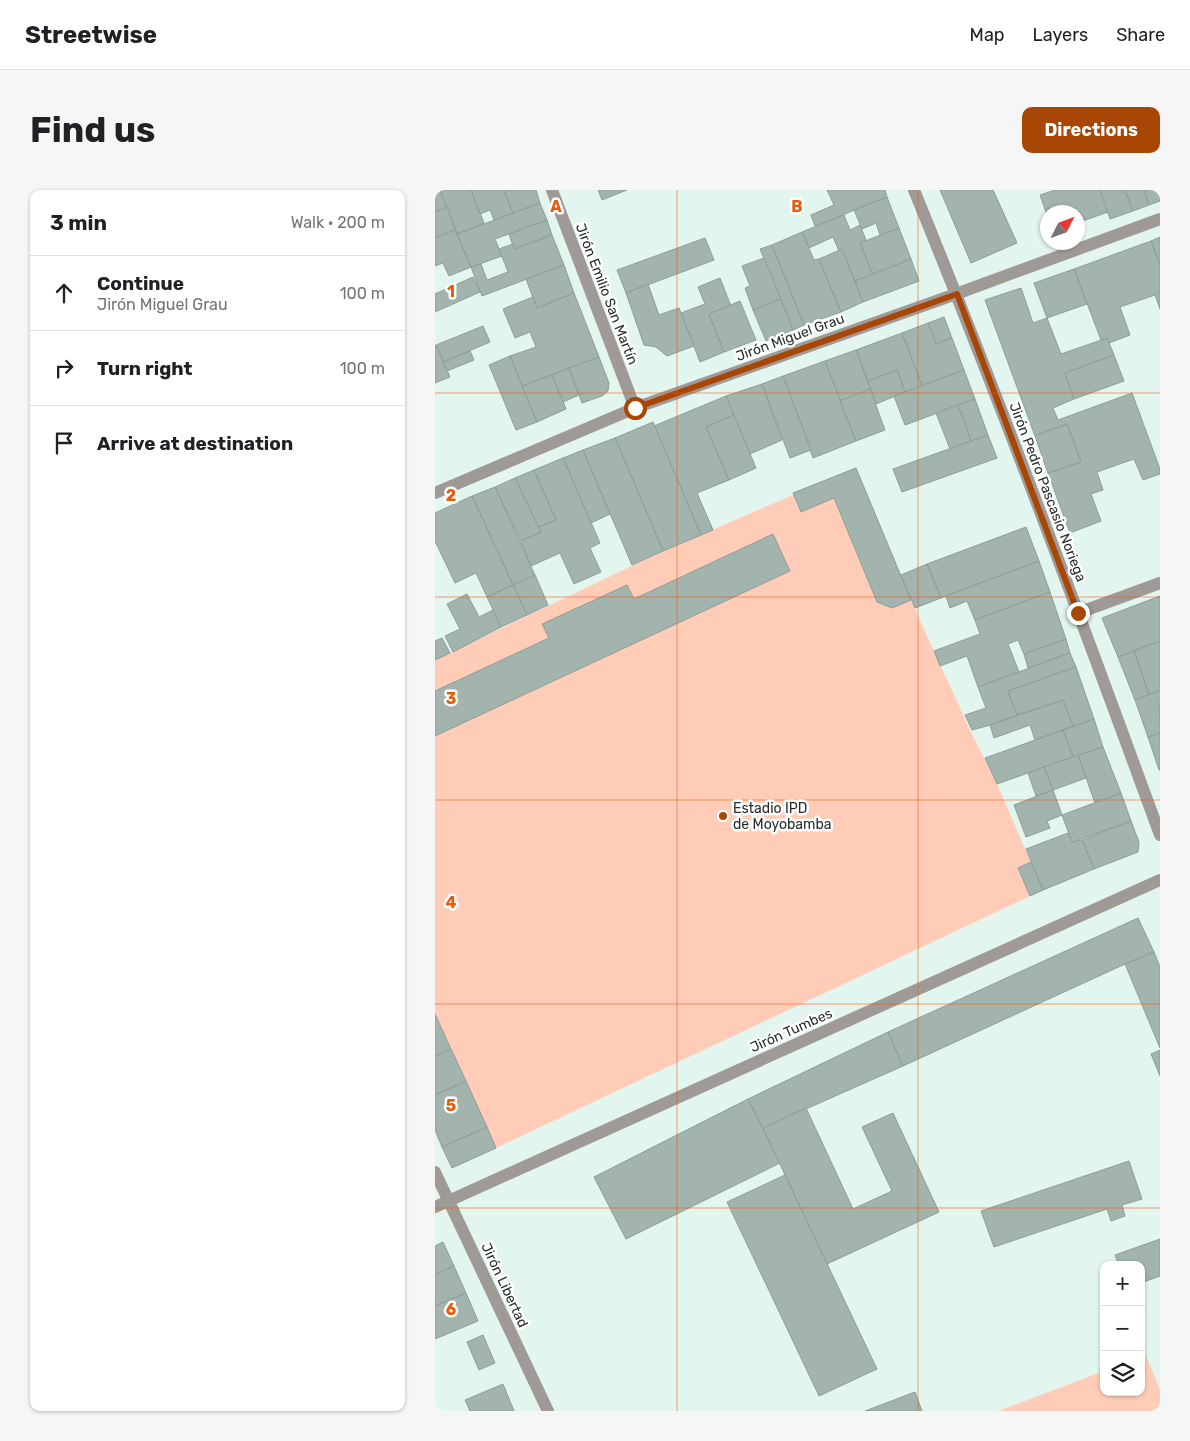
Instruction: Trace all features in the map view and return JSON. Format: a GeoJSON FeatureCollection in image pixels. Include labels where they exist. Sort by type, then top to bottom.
{"type":"FeatureCollection","features":[{"type":"Feature","properties":{"kind":"street","name":"Jirón Emilio San Martín"},"geometry":{"type":"LineString","coordinates":[[552,190],[635,408]]}},
{"type":"Feature","properties":{"kind":"street","name":"Jirón Pedro Pascasio Noriega"},"geometry":{"type":"LineString","coordinates":[[914,190],[957,294],[1160,835]]}},
{"type":"Feature","properties":{"kind":"street","name":"Jirón Miguel Grau"},"geometry":{"type":"LineString","coordinates":[[435,493],[635,408],[957,294],[1160,219]]}},
{"type":"Feature","properties":{"kind":"street"},"geometry":{"type":"LineString","coordinates":[[1078,613],[1160,582]]}},
{"type":"Feature","properties":{"kind":"street","name":"Jirón Tumbes"},"geometry":{"type":"LineString","coordinates":[[435,1207],[1160,880]]}},
{"type":"Feature","properties":{"kind":"street","name":"Jirón Libertad"},"geometry":{"type":"LineString","coordinates":[[435,1172],[548,1411]]}},
{"type":"Feature","properties":{"kind":"shaded area","name":"Estadio IPD de Moyobamba"},"geometry":{"type":"Polygon","coordinates":[[[856,468],[911,600],[970,730],[997,784],[1043,890],[496,1148],[435,1014],[435,660],[663,551],[793,495],[793,493],[856,468]]]}},
{"type":"Feature","properties":{"kind":"shaded area"},"geometry":{"type":"Polygon","coordinates":[[[1145,1355],[1160,1390],[1160,1411],[998,1411],[1100,1373],[1100,1396],[1145,1396],[1145,1355]]]}},
{"type":"Feature","properties":{"kind":"building"},"geometry":{"type":"Polygon","coordinates":[[[435,190],[440,190],[447,207],[435,212],[435,190]]]}},
{"type":"Feature","properties":{"kind":"building"},"geometry":{"type":"Polygon","coordinates":[[[440,190],[471,190],[484,223],[457,234],[440,190]]]}},
{"type":"Feature","properties":{"kind":"building"},"geometry":{"type":"Polygon","coordinates":[[[471,190],[504,190],[513,213],[494,220],[490,210],[480,214],[471,190]]]}},
{"type":"Feature","properties":{"kind":"building"},"geometry":{"type":"Polygon","coordinates":[[[504,190],[536,190],[540,203],[513,213],[504,190]]]}},
{"type":"Feature","properties":{"kind":"building"},"geometry":{"type":"Polygon","coordinates":[[[598,190],[627,190],[602,200],[598,190]]]}},
{"type":"Feature","properties":{"kind":"building"},"geometry":{"type":"Polygon","coordinates":[[[827,190],[885,190],[887,197],[815,226],[811,215],[834,205],[827,190]]]}},
{"type":"Feature","properties":{"kind":"building"},"geometry":{"type":"Polygon","coordinates":[[[940,190],[993,190],[1017,243],[971,263],[940,190]]]}},
{"type":"Feature","properties":{"kind":"building"},"geometry":{"type":"Polygon","coordinates":[[[1055,190],[1100,190],[1108,212],[1085,220],[1085,205],[1044,205],[1040,195],[1055,190]]]}},
{"type":"Feature","properties":{"kind":"building"},"geometry":{"type":"Polygon","coordinates":[[[1100,190],[1125,190],[1133,211],[1110,219],[1100,190]]]}},
{"type":"Feature","properties":{"kind":"building"},"geometry":{"type":"Polygon","coordinates":[[[1125,190],[1144,190],[1149,205],[1133,211],[1125,190]]]}},
{"type":"Feature","properties":{"kind":"building"},"geometry":{"type":"Polygon","coordinates":[[[1144,190],[1160,190],[1160,201],[1149,205],[1144,190]]]}},
{"type":"Feature","properties":{"kind":"building"},"geometry":{"type":"Polygon","coordinates":[[[887,197],[899,228],[880,235],[876,223],[862,229],[854,210],[887,197]]]}},
{"type":"Feature","properties":{"kind":"building"},"geometry":{"type":"Polygon","coordinates":[[[540,203],[547,220],[495,239],[502,256],[471,267],[457,234],[540,203]]]}},
{"type":"Feature","properties":{"kind":"building"},"geometry":{"type":"Polygon","coordinates":[[[447,207],[455,230],[435,238],[435,212],[447,207]]]}},
{"type":"Feature","properties":{"kind":"building"},"geometry":{"type":"Polygon","coordinates":[[[844,215],[850,230],[860,225],[866,240],[860,243],[873,275],[855,281],[842,249],[839,251],[833,237],[809,248],[802,232],[844,215]]]}},
{"type":"Feature","properties":{"kind":"building"},"geometry":{"type":"Polygon","coordinates":[[[547,220],[552,235],[514,249],[509,234],[547,220]]]}},
{"type":"Feature","properties":{"kind":"building"},"geometry":{"type":"Polygon","coordinates":[[[899,228],[911,259],[873,275],[860,243],[899,228]]]}},
{"type":"Feature","properties":{"kind":"building"},"geometry":{"type":"Polygon","coordinates":[[[455,230],[471,267],[449,276],[443,263],[435,266],[435,238],[455,230]]]}},
{"type":"Feature","properties":{"kind":"building"},"geometry":{"type":"Polygon","coordinates":[[[802,232],[814,260],[819,259],[841,312],[804,325],[772,245],[802,232]]]}},
{"type":"Feature","properties":{"kind":"building"},"geometry":{"type":"Polygon","coordinates":[[[552,235],[564,265],[482,296],[471,267],[481,264],[487,280],[508,272],[499,249],[513,244],[514,249],[552,235]]]}},
{"type":"Feature","properties":{"kind":"building"},"geometry":{"type":"Polygon","coordinates":[[[1160,237],[1160,265],[1151,241],[1160,237]]]}},
{"type":"Feature","properties":{"kind":"building"},"geometry":{"type":"Polygon","coordinates":[[[705,238],[714,260],[626,293],[617,270],[705,238]]]}},
{"type":"Feature","properties":{"kind":"building"},"geometry":{"type":"Polygon","coordinates":[[[1151,241],[1160,265],[1160,309],[1155,295],[1120,307],[1130,335],[1109,343],[1107,338],[1101,340],[1074,269],[1151,241]]]}},
{"type":"Feature","properties":{"kind":"building"},"geometry":{"type":"Polygon","coordinates":[[[772,245],[804,325],[793,330],[760,249],[772,245]]]}},
{"type":"Feature","properties":{"kind":"building"},"geometry":{"type":"Polygon","coordinates":[[[842,249],[863,302],[841,312],[819,259],[842,249]]]}},
{"type":"Feature","properties":{"kind":"building"},"geometry":{"type":"Polygon","coordinates":[[[764,258],[781,299],[753,310],[745,288],[750,286],[742,266],[764,258]]]}},
{"type":"Feature","properties":{"kind":"building"},"geometry":{"type":"Polygon","coordinates":[[[911,259],[919,281],[863,302],[855,281],[911,259]]]}},
{"type":"Feature","properties":{"kind":"building"},"geometry":{"type":"Polygon","coordinates":[[[564,265],[574,293],[537,308],[526,279],[564,265]]]}},
{"type":"Feature","properties":{"kind":"building"},"geometry":{"type":"Polygon","coordinates":[[[1074,269],[1087,304],[1047,318],[1034,283],[1074,269]]]}},
{"type":"Feature","properties":{"kind":"building"},"geometry":{"type":"Polygon","coordinates":[[[473,277],[480,292],[435,312],[435,294],[473,277]]]}},
{"type":"Feature","properties":{"kind":"building"},"geometry":{"type":"Polygon","coordinates":[[[720,278],[731,306],[709,314],[724,352],[700,362],[681,313],[705,304],[698,287],[720,278]]]}},
{"type":"Feature","properties":{"kind":"building"},"geometry":{"type":"Polygon","coordinates":[[[648,284],[659,315],[679,308],[694,346],[667,356],[656,347],[644,345],[626,293],[648,284]]]}},
{"type":"Feature","properties":{"kind":"building"},"geometry":{"type":"Polygon","coordinates":[[[1021,288],[1033,323],[1047,318],[1061,354],[1107,338],[1114,355],[1065,373],[1074,399],[1053,408],[1058,420],[1132,393],[1160,469],[1160,474],[1143,480],[1134,459],[1097,472],[1103,490],[1091,494],[1101,521],[1070,533],[1048,473],[1081,462],[1067,424],[1035,436],[985,300],[1021,288]]]}},
{"type":"Feature","properties":{"kind":"building"},"geometry":{"type":"Polygon","coordinates":[[[574,293],[599,357],[522,386],[510,356],[536,347],[530,332],[515,338],[503,309],[533,297],[537,308],[574,293]]]}},
{"type":"Feature","properties":{"kind":"building"},"geometry":{"type":"Polygon","coordinates":[[[781,299],[793,330],[766,341],[753,310],[781,299]]]}},
{"type":"Feature","properties":{"kind":"building"},"geometry":{"type":"Polygon","coordinates":[[[740,301],[756,340],[724,352],[709,314],[740,301]]]}},
{"type":"Feature","properties":{"kind":"building"},"geometry":{"type":"Polygon","coordinates":[[[944,317],[952,338],[936,344],[928,323],[944,317]]]}},
{"type":"Feature","properties":{"kind":"building"},"geometry":{"type":"Polygon","coordinates":[[[928,323],[936,344],[952,338],[964,370],[922,386],[902,333],[928,323]]]}},
{"type":"Feature","properties":{"kind":"building"},"geometry":{"type":"Polygon","coordinates":[[[483,326],[490,342],[443,362],[436,345],[483,326]]]}},
{"type":"Feature","properties":{"kind":"building"},"geometry":{"type":"Polygon","coordinates":[[[902,333],[922,386],[905,392],[897,370],[868,381],[856,350],[902,333]]]}},
{"type":"Feature","properties":{"kind":"building"},"geometry":{"type":"Polygon","coordinates":[[[435,346],[450,377],[435,383],[435,346]]]}},
{"type":"Feature","properties":{"kind":"building"},"geometry":{"type":"Polygon","coordinates":[[[856,350],[870,389],[840,401],[825,361],[856,350]]]}},
{"type":"Feature","properties":{"kind":"building"},"geometry":{"type":"Polygon","coordinates":[[[470,351],[474,360],[447,371],[443,362],[470,351]]]}},
{"type":"Feature","properties":{"kind":"building"},"geometry":{"type":"Polygon","coordinates":[[[1114,355],[1124,381],[1074,399],[1065,373],[1114,355]]]}},
{"type":"Feature","properties":{"kind":"building"},"geometry":{"type":"Polygon","coordinates":[[[510,356],[537,422],[516,430],[489,365],[510,356]]]}},
{"type":"Feature","properties":{"kind":"building"},"geometry":{"type":"Polygon","coordinates":[[[599,357],[609,383],[608,391],[602,396],[582,403],[569,368],[599,357]]]}},
{"type":"Feature","properties":{"kind":"building"},"geometry":{"type":"Polygon","coordinates":[[[825,361],[856,441],[813,458],[783,376],[825,361]]]}},
{"type":"Feature","properties":{"kind":"building"},"geometry":{"type":"Polygon","coordinates":[[[569,368],[579,395],[563,402],[552,375],[569,368]]]}},
{"type":"Feature","properties":{"kind":"building"},"geometry":{"type":"Polygon","coordinates":[[[897,370],[905,392],[876,404],[868,381],[897,370]]]}},
{"type":"Feature","properties":{"kind":"building"},"geometry":{"type":"Polygon","coordinates":[[[964,370],[975,399],[905,425],[894,396],[964,370]]]}},
{"type":"Feature","properties":{"kind":"building"},"geometry":{"type":"Polygon","coordinates":[[[552,375],[566,409],[537,422],[522,386],[552,375]]]}},
{"type":"Feature","properties":{"kind":"building"},"geometry":{"type":"Polygon","coordinates":[[[783,376],[811,450],[790,458],[762,384],[783,376]]]}},
{"type":"Feature","properties":{"kind":"building"},"geometry":{"type":"Polygon","coordinates":[[[762,384],[782,440],[750,454],[726,396],[762,384]]]}},
{"type":"Feature","properties":{"kind":"building"},"geometry":{"type":"Polygon","coordinates":[[[870,389],[885,430],[856,441],[840,401],[870,389]]]}},
{"type":"Feature","properties":{"kind":"building"},"geometry":{"type":"Polygon","coordinates":[[[726,396],[734,415],[706,427],[729,480],[697,493],[713,530],[701,535],[654,426],[726,396]]]}},
{"type":"Feature","properties":{"kind":"building"},"geometry":{"type":"Polygon","coordinates":[[[975,399],[988,435],[971,441],[958,405],[975,399]]]}},
{"type":"Feature","properties":{"kind":"building"},"geometry":{"type":"Polygon","coordinates":[[[958,405],[971,441],[950,449],[936,413],[958,405]]]}},
{"type":"Feature","properties":{"kind":"building"},"geometry":{"type":"Polygon","coordinates":[[[734,415],[756,468],[729,480],[706,427],[734,415]]]}},
{"type":"Feature","properties":{"kind":"building"},"geometry":{"type":"Polygon","coordinates":[[[653,422],[701,535],[663,551],[615,438],[653,422]]]}},
{"type":"Feature","properties":{"kind":"building"},"geometry":{"type":"Polygon","coordinates":[[[1067,424],[1081,462],[1048,473],[1035,436],[1067,424]]]}},
{"type":"Feature","properties":{"kind":"building"},"geometry":{"type":"Polygon","coordinates":[[[988,435],[997,458],[902,492],[893,469],[988,435]]]}},
{"type":"Feature","properties":{"kind":"building"},"geometry":{"type":"Polygon","coordinates":[[[615,438],[663,551],[632,565],[583,450],[615,438]]]}},
{"type":"Feature","properties":{"kind":"building"},"geometry":{"type":"Polygon","coordinates":[[[583,450],[610,514],[591,523],[563,458],[583,450]]]}},
{"type":"Feature","properties":{"kind":"building"},"geometry":{"type":"Polygon","coordinates":[[[563,458],[600,543],[590,548],[601,572],[574,584],[560,553],[531,566],[521,541],[541,532],[538,527],[556,520],[534,470],[563,458]]]}},
{"type":"Feature","properties":{"kind":"building"},"geometry":{"type":"Polygon","coordinates":[[[856,468],[911,600],[892,608],[877,602],[834,498],[801,512],[793,493],[856,468]]]}},
{"type":"Feature","properties":{"kind":"building"},"geometry":{"type":"Polygon","coordinates":[[[534,470],[556,520],[538,527],[515,478],[534,470]]]}},
{"type":"Feature","properties":{"kind":"building"},"geometry":{"type":"Polygon","coordinates":[[[515,478],[541,532],[521,541],[495,487],[515,478]]]}},
{"type":"Feature","properties":{"kind":"building"},"geometry":{"type":"Polygon","coordinates":[[[495,487],[535,575],[513,585],[472,496],[495,487]]]}},
{"type":"Feature","properties":{"kind":"building"},"geometry":{"type":"Polygon","coordinates":[[[472,496],[513,585],[487,597],[476,573],[455,583],[435,541],[435,513],[472,496]]]}},
{"type":"Feature","properties":{"kind":"building"},"geometry":{"type":"Polygon","coordinates":[[[1026,527],[1039,561],[941,598],[927,564],[1026,527]]]}},
{"type":"Feature","properties":{"kind":"building"},"geometry":{"type":"Polygon","coordinates":[[[773,534],[790,571],[435,736],[435,691],[549,638],[542,624],[627,585],[634,599],[773,534]]]}},
{"type":"Feature","properties":{"kind":"building"},"geometry":{"type":"Polygon","coordinates":[[[1039,561],[1050,592],[975,620],[967,601],[950,608],[946,596],[1039,561]]]}},
{"type":"Feature","properties":{"kind":"building"},"geometry":{"type":"Polygon","coordinates":[[[927,564],[941,598],[915,608],[901,575],[927,564]]]}},
{"type":"Feature","properties":{"kind":"building"},"geometry":{"type":"Polygon","coordinates":[[[535,575],[548,605],[527,615],[513,585],[535,575]]]}},
{"type":"Feature","properties":{"kind":"building"},"geometry":{"type":"Polygon","coordinates":[[[513,585],[527,615],[501,627],[487,597],[513,585]]]}},
{"type":"Feature","properties":{"kind":"building"},"geometry":{"type":"Polygon","coordinates":[[[1050,592],[1066,639],[1024,654],[1018,640],[1008,644],[1019,672],[978,687],[967,656],[940,666],[934,651],[980,634],[975,620],[1050,592]]]}},
{"type":"Feature","properties":{"kind":"building"},"geometry":{"type":"Polygon","coordinates":[[[467,594],[479,617],[493,610],[501,627],[453,652],[445,636],[460,629],[447,604],[467,594]]]}},
{"type":"Feature","properties":{"kind":"building"},"geometry":{"type":"Polygon","coordinates":[[[1160,596],[1160,641],[1118,657],[1102,618],[1160,596]]]}},
{"type":"Feature","properties":{"kind":"building"},"geometry":{"type":"Polygon","coordinates":[[[442,638],[450,653],[435,660],[435,641],[442,638]]]}},
{"type":"Feature","properties":{"kind":"building"},"geometry":{"type":"Polygon","coordinates":[[[1066,639],[1070,653],[1028,668],[1024,654],[1066,639]]]}},
{"type":"Feature","properties":{"kind":"building"},"geometry":{"type":"Polygon","coordinates":[[[1160,641],[1160,691],[1149,695],[1134,651],[1160,641]]]}},
{"type":"Feature","properties":{"kind":"building"},"geometry":{"type":"Polygon","coordinates":[[[1134,651],[1149,695],[1135,700],[1118,657],[1134,651]]]}},
{"type":"Feature","properties":{"kind":"building"},"geometry":{"type":"Polygon","coordinates":[[[1070,653],[1076,667],[1008,691],[1017,715],[972,730],[965,715],[986,708],[978,687],[1070,653]]]}},
{"type":"Feature","properties":{"kind":"building"},"geometry":{"type":"Polygon","coordinates":[[[1076,667],[1094,719],[1073,726],[1063,700],[1017,715],[1008,691],[1076,667]]]}},
{"type":"Feature","properties":{"kind":"building"},"geometry":{"type":"Polygon","coordinates":[[[1159,691],[1160,733],[1148,737],[1135,700],[1159,691]]]}},
{"type":"Feature","properties":{"kind":"building"},"geometry":{"type":"Polygon","coordinates":[[[1063,700],[1073,726],[1035,740],[1030,725],[994,738],[990,725],[1063,700]]]}},
{"type":"Feature","properties":{"kind":"building"},"geometry":{"type":"Polygon","coordinates":[[[1094,719],[1103,747],[1073,757],[1063,730],[1094,719]]]}},
{"type":"Feature","properties":{"kind":"building"},"geometry":{"type":"Polygon","coordinates":[[[1063,730],[1073,757],[997,784],[985,758],[1063,730]]]}},
{"type":"Feature","properties":{"kind":"building"},"geometry":{"type":"Polygon","coordinates":[[[1160,733],[1160,770],[1159,770],[1148,737],[1160,733]]]}},
{"type":"Feature","properties":{"kind":"building"},"geometry":{"type":"Polygon","coordinates":[[[1103,747],[1121,793],[1095,803],[1078,755],[1103,747]]]}},
{"type":"Feature","properties":{"kind":"building"},"geometry":{"type":"Polygon","coordinates":[[[1078,755],[1086,778],[1053,790],[1044,767],[1078,755]]]}},
{"type":"Feature","properties":{"kind":"building"},"geometry":{"type":"Polygon","coordinates":[[[1044,767],[1053,790],[1036,796],[1028,773],[1044,767]]]}},
{"type":"Feature","properties":{"kind":"building"},"geometry":{"type":"Polygon","coordinates":[[[1053,790],[1062,815],[1047,821],[1050,828],[1026,837],[1014,805],[1053,790]]]}},
{"type":"Feature","properties":{"kind":"building"},"geometry":{"type":"Polygon","coordinates":[[[1121,793],[1131,821],[1072,842],[1062,815],[1121,793]]]}},
{"type":"Feature","properties":{"kind":"building"},"geometry":{"type":"Polygon","coordinates":[[[1131,821],[1139,842],[1138,852],[1094,869],[1082,840],[1131,821]]]}},
{"type":"Feature","properties":{"kind":"building"},"geometry":{"type":"Polygon","coordinates":[[[1068,833],[1072,842],[1082,840],[1094,869],[1043,890],[1026,849],[1068,833]]]}},
{"type":"Feature","properties":{"kind":"building"},"geometry":{"type":"Polygon","coordinates":[[[1031,862],[1043,890],[1030,896],[1018,868],[1031,862]]]}},
{"type":"Feature","properties":{"kind":"building"},"geometry":{"type":"Polygon","coordinates":[[[1138,918],[1154,952],[903,1066],[888,1032],[1138,918]]]}},
{"type":"Feature","properties":{"kind":"building"},"geometry":{"type":"Polygon","coordinates":[[[1154,952],[1160,967],[1160,1048],[1125,964],[1154,952]]]}},
{"type":"Feature","properties":{"kind":"building"},"geometry":{"type":"Polygon","coordinates":[[[435,1014],[451,1049],[435,1056],[435,1014]]]}},
{"type":"Feature","properties":{"kind":"building"},"geometry":{"type":"Polygon","coordinates":[[[888,1032],[903,1066],[763,1128],[748,1099],[888,1032]]]}},
{"type":"Feature","properties":{"kind":"building"},"geometry":{"type":"Polygon","coordinates":[[[451,1049],[466,1081],[435,1095],[435,1056],[451,1049]]]}},
{"type":"Feature","properties":{"kind":"building"},"geometry":{"type":"Polygon","coordinates":[[[1160,1050],[1160,1076],[1151,1054],[1160,1050]]]}},
{"type":"Feature","properties":{"kind":"building"},"geometry":{"type":"Polygon","coordinates":[[[466,1081],[487,1127],[442,1147],[435,1130],[435,1095],[466,1081]]]}},
{"type":"Feature","properties":{"kind":"building"},"geometry":{"type":"Polygon","coordinates":[[[748,1099],[780,1163],[626,1239],[594,1177],[748,1099]]]}},
{"type":"Feature","properties":{"kind":"building"},"geometry":{"type":"Polygon","coordinates":[[[806,1108],[853,1209],[892,1191],[862,1127],[893,1113],[939,1212],[827,1264],[763,1128],[806,1108]]]}},
{"type":"Feature","properties":{"kind":"building"},"geometry":{"type":"Polygon","coordinates":[[[487,1127],[496,1148],[452,1168],[442,1147],[487,1127]]]}},
{"type":"Feature","properties":{"kind":"building"},"geometry":{"type":"Polygon","coordinates":[[[1129,1161],[1142,1199],[1122,1205],[1125,1216],[1111,1221],[1107,1209],[994,1247],[981,1211],[1129,1161]]]}},
{"type":"Feature","properties":{"kind":"building"},"geometry":{"type":"Polygon","coordinates":[[[785,1175],[877,1369],[819,1396],[727,1202],[785,1175]]]}},
{"type":"Feature","properties":{"kind":"building"},"geometry":{"type":"Polygon","coordinates":[[[1160,1239],[1160,1276],[1145,1282],[1145,1261],[1117,1261],[1115,1255],[1160,1239]]]}},
{"type":"Feature","properties":{"kind":"building"},"geometry":{"type":"Polygon","coordinates":[[[443,1242],[454,1266],[435,1275],[435,1246],[443,1242]]]}},
{"type":"Feature","properties":{"kind":"building"},"geometry":{"type":"Polygon","coordinates":[[[454,1266],[466,1293],[435,1306],[435,1275],[454,1266]]]}},
{"type":"Feature","properties":{"kind":"building"},"geometry":{"type":"Polygon","coordinates":[[[466,1293],[478,1321],[435,1339],[435,1306],[466,1293]]]}},
{"type":"Feature","properties":{"kind":"building"},"geometry":{"type":"Polygon","coordinates":[[[483,1335],[495,1363],[479,1370],[467,1342],[483,1335]]]}},
{"type":"Feature","properties":{"kind":"building"},"geometry":{"type":"Polygon","coordinates":[[[503,1384],[514,1411],[470,1411],[465,1400],[503,1384]]]}},
{"type":"Feature","properties":{"kind":"building"},"geometry":{"type":"Polygon","coordinates":[[[915,1392],[922,1411],[865,1411],[915,1392]]]}},
{"type":"Feature","properties":{"kind":"place","name":"Estadio IPD de Moyobamba"},"geometry":{"type":"Point","coordinates":[723,816]}},
{"type":"Feature","properties":{"kind":"route"},"geometry":{"type":"LineString","coordinates":[[635,408],[957,294],[1078,613]]}}]}
